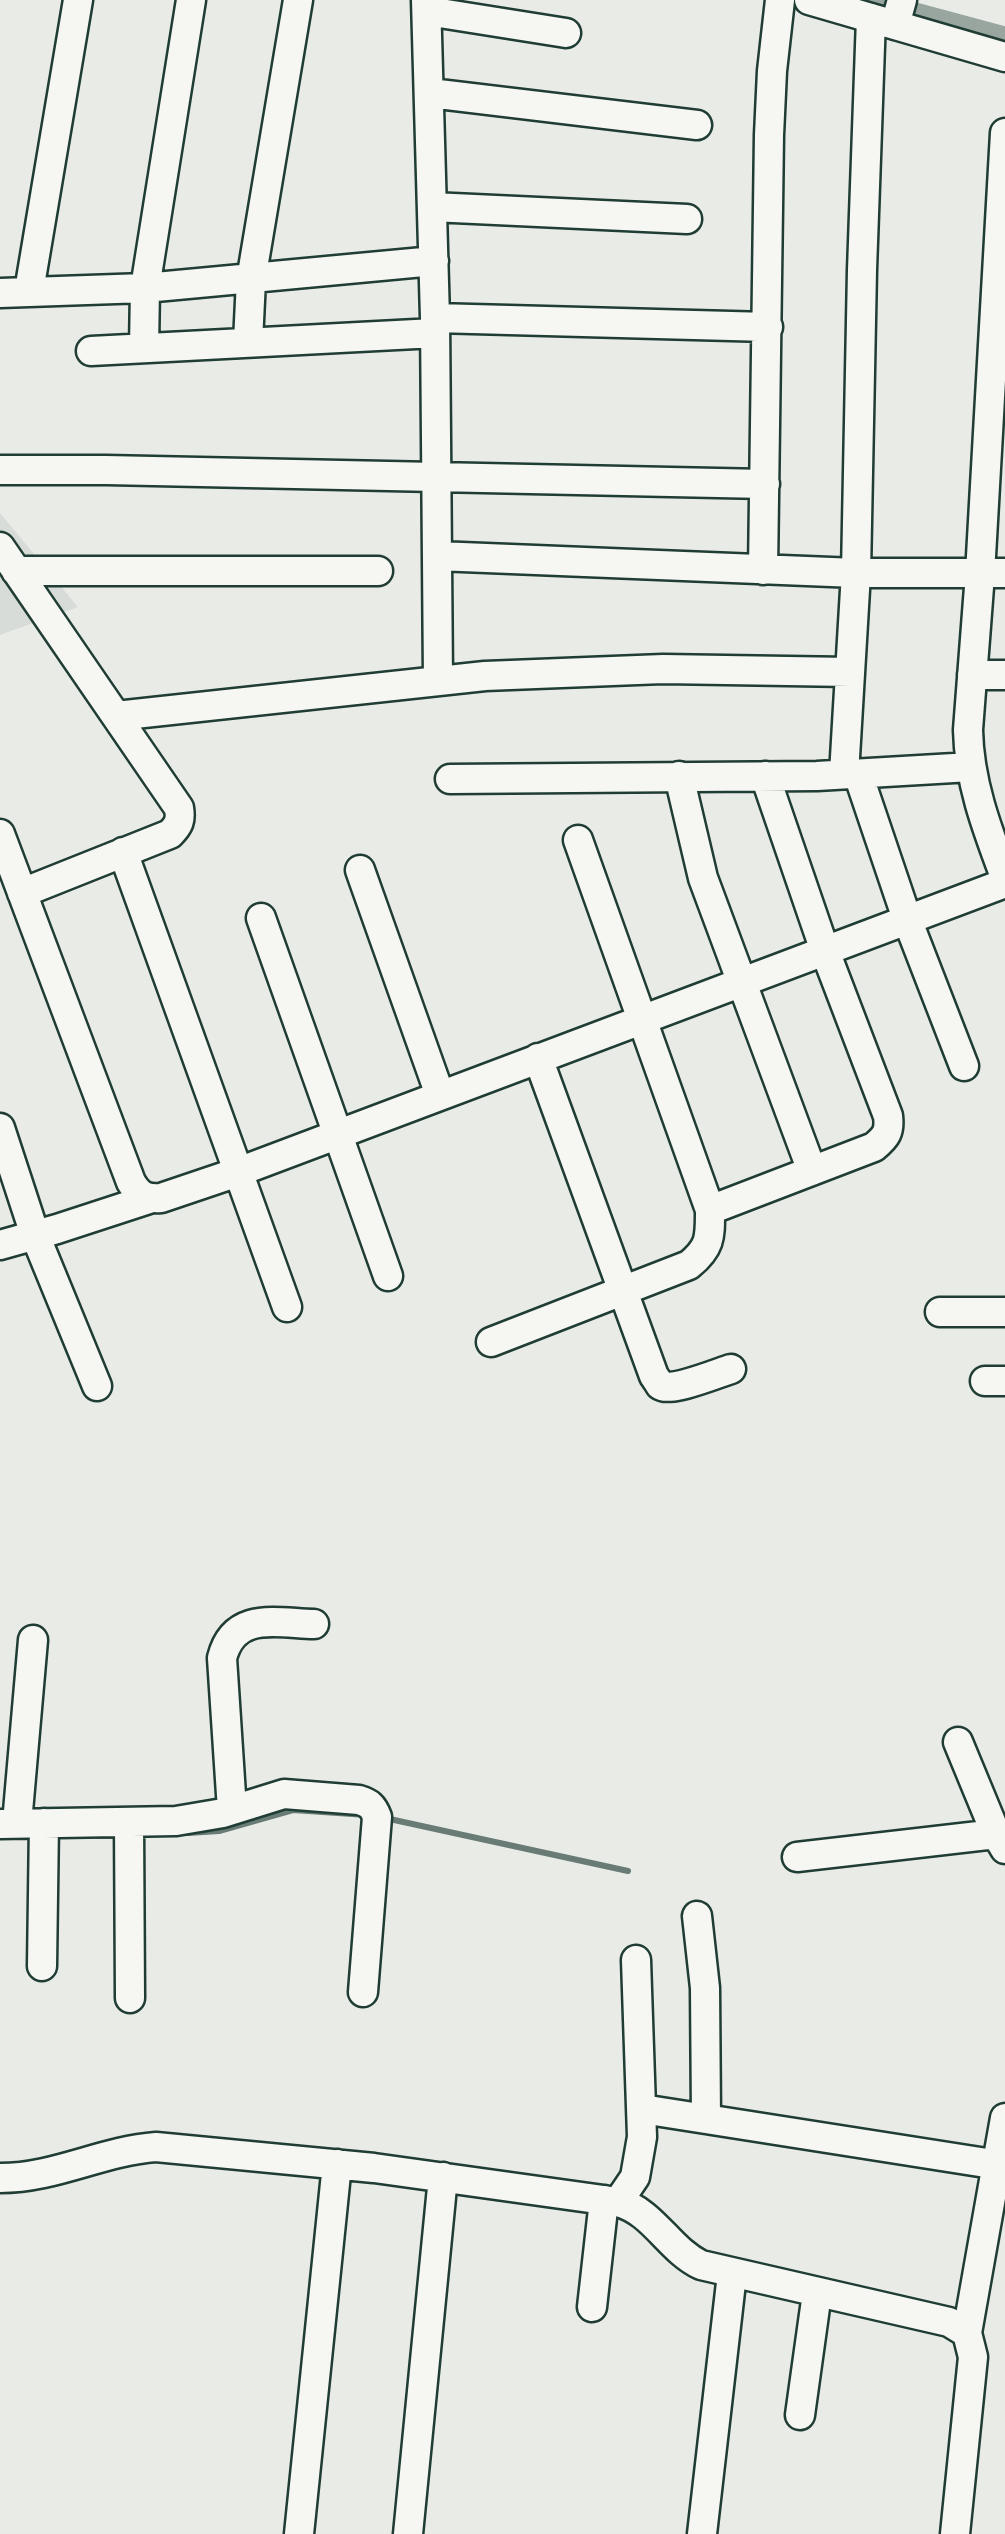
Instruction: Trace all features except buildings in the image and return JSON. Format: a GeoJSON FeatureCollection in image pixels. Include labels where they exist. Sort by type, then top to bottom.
{"type":"FeatureCollection","features":[{"type":"Feature","properties":{"kind":"street"},"geometry":{"type":"LineString","coordinates":[[29,292],[78,0]]}},
{"type":"Feature","properties":{"kind":"street"},"geometry":{"type":"LineString","coordinates":[[144,348],[145,288],[191,0]]}},
{"type":"Feature","properties":{"kind":"street"},"geometry":{"type":"LineString","coordinates":[[248,342],[251,280],[298,0]]}},
{"type":"Feature","properties":{"kind":"street"},"geometry":{"type":"LineString","coordinates":[[763,570],[769,135],[772,71],[780,0]]}},
{"type":"Feature","properties":{"kind":"street"},"geometry":{"type":"LineString","coordinates":[[811,0],[891,14],[1005,57]]}},
{"type":"Feature","properties":{"kind":"street"},"geometry":{"type":"LineString","coordinates":[[438,680],[434,261],[427,6],[566,33]]}},
{"type":"Feature","properties":{"kind":"street"},"geometry":{"type":"LineString","coordinates":[[891,14],[862,270],[856,573],[850,672],[851,774],[964,1066]]}},
{"type":"Feature","properties":{"kind":"street"},"geometry":{"type":"LineString","coordinates":[[430,93],[697,125]]}},
{"type":"Feature","properties":{"kind":"street"},"geometry":{"type":"LineString","coordinates":[[1005,133],[992,573],[972,675],[968,730],[976,793],[1005,877]]}},
{"type":"Feature","properties":{"kind":"street"},"geometry":{"type":"LineString","coordinates":[[432,207],[687,219]]}},
{"type":"Feature","properties":{"kind":"street"},"geometry":{"type":"LineString","coordinates":[[0,293],[145,288],[434,261]]}},
{"type":"Feature","properties":{"kind":"street"},"geometry":{"type":"LineString","coordinates":[[91,351],[248,342],[435,326],[768,327]]}},
{"type":"Feature","properties":{"kind":"street"},"geometry":{"type":"LineString","coordinates":[[0,470],[765,484]]}},
{"type":"Feature","properties":{"kind":"street"},"geometry":{"type":"LineString","coordinates":[[0,547],[178,808],[181,819],[170,834],[22,892]]}},
{"type":"Feature","properties":{"kind":"street"},"geometry":{"type":"LineString","coordinates":[[437,556],[856,573],[992,573]]}},
{"type":"Feature","properties":{"kind":"street"},"geometry":{"type":"LineString","coordinates":[[16,571],[378,571]]}},
{"type":"Feature","properties":{"kind":"street"},"geometry":{"type":"LineString","coordinates":[[116,716],[485,676],[663,668],[850,672]]}},
{"type":"Feature","properties":{"kind":"street"},"geometry":{"type":"LineString","coordinates":[[972,675],[1005,675]]}},
{"type":"Feature","properties":{"kind":"street"},"geometry":{"type":"LineString","coordinates":[[450,779],[765,776],[971,767]]}},
{"type":"Feature","properties":{"kind":"street"},"geometry":{"type":"LineString","coordinates":[[679,776],[703,878],[812,1171]]}},
{"type":"Feature","properties":{"kind":"street"},"geometry":{"type":"LineString","coordinates":[[710,1210],[874,1147],[886,1137],[889,1128],[888,1116],[825,951],[765,776]]}},
{"type":"Feature","properties":{"kind":"street"},"geometry":{"type":"LineString","coordinates":[[0,834],[131,1182],[138,1194],[149,1199]]}},
{"type":"Feature","properties":{"kind":"street"},"geometry":{"type":"LineString","coordinates":[[491,1342],[689,1265],[702,1255],[708,1245],[710,1210],[578,840]]}},
{"type":"Feature","properties":{"kind":"street"},"geometry":{"type":"LineString","coordinates":[[123,852],[287,1307]]}},
{"type":"Feature","properties":{"kind":"street"},"geometry":{"type":"LineString","coordinates":[[360,870],[440,1095]]}},
{"type":"Feature","properties":{"kind":"street"},"geometry":{"type":"LineString","coordinates":[[0,1245],[149,1199],[161,1198],[238,1171],[1005,883]]}},
{"type":"Feature","properties":{"kind":"street"},"geometry":{"type":"LineString","coordinates":[[261,918],[388,1276]]}},
{"type":"Feature","properties":{"kind":"street"},"geometry":{"type":"LineString","coordinates":[[538,1058],[654,1376],[660,1385],[667,1388],[731,1369]]}},
{"type":"Feature","properties":{"kind":"street"},"geometry":{"type":"LineString","coordinates":[[0,1128],[35,1235],[97,1386]]}},
{"type":"Feature","properties":{"kind":"street"},"geometry":{"type":"LineString","coordinates":[[940,1312],[1005,1312]]}},
{"type":"Feature","properties":{"kind":"street"},"geometry":{"type":"LineString","coordinates":[[232,1810],[222,1658],[225,1645],[242,1626],[255,1623],[314,1624]]}},
{"type":"Feature","properties":{"kind":"street"},"geometry":{"type":"LineString","coordinates":[[33,1640],[20,1823],[42,1966]]}},
{"type":"Feature","properties":{"kind":"street"},"geometry":{"type":"LineString","coordinates":[[797,1857],[1001,1841],[958,1742]]}},
{"type":"Feature","properties":{"kind":"street"},"geometry":{"type":"LineString","coordinates":[[20,1823],[176,1821],[232,1810],[263,1799],[298,1794],[359,1800],[374,1808],[377,1817],[363,1992]]}},
{"type":"Feature","properties":{"kind":"street"},"geometry":{"type":"LineString","coordinates":[[129,1822],[130,1998]]}},
{"type":"Feature","properties":{"kind":"street"},"geometry":{"type":"LineString","coordinates":[[698,1916],[705,1988],[706,2119]]}},
{"type":"Feature","properties":{"kind":"street"},"geometry":{"type":"LineString","coordinates":[[592,2307],[611,2201],[635,2177],[639,2165],[642,2109],[636,1959]]}},
{"type":"Feature","properties":{"kind":"street"},"geometry":{"type":"LineString","coordinates":[[642,2109],[1002,2165]]}},
{"type":"Feature","properties":{"kind":"street"},"geometry":{"type":"LineString","coordinates":[[955,2534],[972,2357],[967,2333],[1002,2165],[1005,2118]]}},
{"type":"Feature","properties":{"kind":"street"},"geometry":{"type":"LineString","coordinates":[[0,2178],[49,2174],[129,2149],[156,2147],[337,2164],[611,2201],[641,2211],[687,2258],[701,2265],[949,2322],[960,2326],[967,2333]]}},
{"type":"Feature","properties":{"kind":"street"},"geometry":{"type":"LineString","coordinates":[[299,2534],[337,2164]]}},
{"type":"Feature","properties":{"kind":"street"},"geometry":{"type":"LineString","coordinates":[[408,2534],[443,2178]]}},
{"type":"Feature","properties":{"kind":"street"},"geometry":{"type":"LineString","coordinates":[[702,2534],[732,2274]]}},
{"type":"Feature","properties":{"kind":"street"},"geometry":{"type":"LineString","coordinates":[[800,2415],[817,2292]]}},
{"type":"Feature","properties":{"kind":"shaded area"},"geometry":{"type":"Polygon","coordinates":[[[0,513],[78,607],[0,635],[0,513]]]}},
{"type":"Feature","properties":{"kind":"waterway"},"geometry":{"type":"LineString","coordinates":[[867,0],[1005,37]]}},
{"type":"Feature","properties":{"kind":"waterway"},"geometry":{"type":"LineString","coordinates":[[188,1833],[219,1831],[293,1810],[367,1815]]}},
{"type":"Feature","properties":{"kind":"waterway"},"geometry":{"type":"LineString","coordinates":[[385,1818],[628,1871]]}},
{"type":"Feature","properties":{"kind":"waterway"},"geometry":{"type":"LineString","coordinates":[[98,1836],[123,1836]]}}]}
